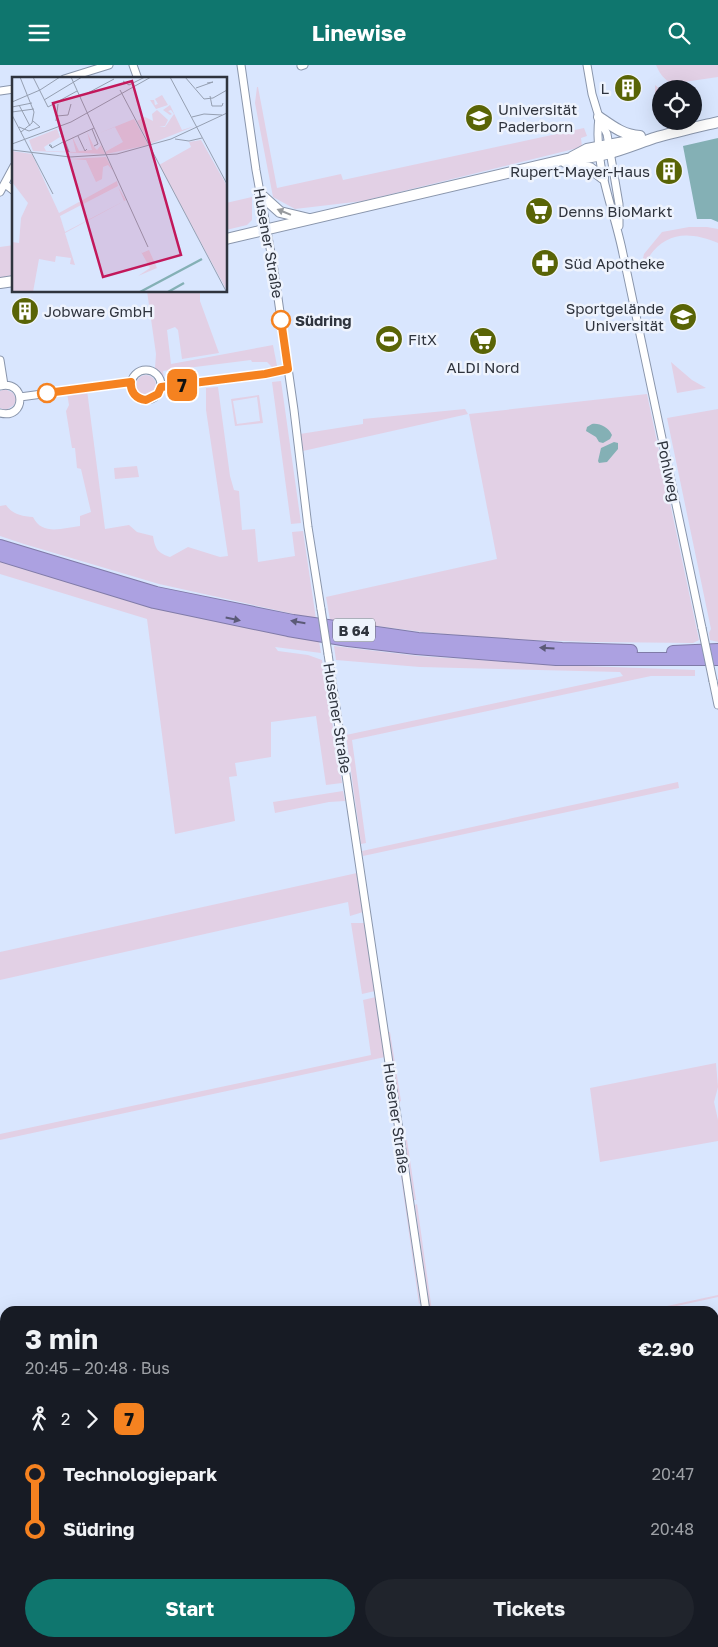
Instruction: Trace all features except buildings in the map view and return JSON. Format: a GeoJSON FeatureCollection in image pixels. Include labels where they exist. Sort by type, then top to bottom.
{"type":"FeatureCollection","features":[{"type":"Feature","properties":{"kind":"highway","name":"B 64"},"geometry":{"type":"LineString","coordinates":[[0,546],[156,593],[335,628],[418,639],[562,649],[663,652],[718,650]]}},
{"type":"Feature","properties":{"kind":"highway","name":"B 64"},"geometry":{"type":"LineString","coordinates":[[0,555],[154,602],[288,630],[348,640],[416,648],[556,659],[718,659]]}},
{"type":"Feature","properties":{"kind":"main road"},"geometry":{"type":"LineString","coordinates":[[599,117],[617,130],[630,135],[658,137]]}},
{"type":"Feature","properties":{"kind":"main road"},"geometry":{"type":"LineString","coordinates":[[228,239],[571,158],[586,158],[603,150],[718,122]]}},
{"type":"Feature","properties":{"kind":"main road"},"geometry":{"type":"LineString","coordinates":[[559,161],[590,168],[603,178]]}},
{"type":"Feature","properties":{"kind":"main road"},"geometry":{"type":"LineString","coordinates":[[260,194],[280,211],[313,219]]}},
{"type":"Feature","properties":{"kind":"street"},"geometry":{"type":"LineString","coordinates":[[70,77],[109,65]]}},
{"type":"Feature","properties":{"kind":"street"},"geometry":{"type":"LineString","coordinates":[[133,65],[137,77]]}},
{"type":"Feature","properties":{"kind":"street","name":"Husener Straße"},"geometry":{"type":"LineString","coordinates":[[242,65],[294,410],[308,527],[425,1306]]}},
{"type":"Feature","properties":{"kind":"street","name":"Pohlweg"},"geometry":{"type":"LineString","coordinates":[[587,65],[592,94],[599,117],[603,150],[603,178],[619,236],[718,705]]}},
{"type":"Feature","properties":{"kind":"street","name":"Pohlweg"},"geometry":{"type":"LineString","coordinates":[[603,150],[619,204],[619,236]]}},
{"type":"Feature","properties":{"kind":"street"},"geometry":{"type":"LineString","coordinates":[[0,192],[12,170]]}},
{"type":"Feature","properties":{"kind":"street"},"geometry":{"type":"LineString","coordinates":[[4,185],[12,190]]}},
{"type":"Feature","properties":{"kind":"street"},"geometry":{"type":"LineString","coordinates":[[0,360],[2,385],[15,388],[20,397],[19,405],[15,411],[7,414],[0,413]]}},
{"type":"Feature","properties":{"kind":"street"},"geometry":{"type":"LineString","coordinates":[[161,387],[258,375],[288,369]]}},
{"type":"Feature","properties":{"kind":"street"},"geometry":{"type":"LineString","coordinates":[[148,370],[159,378],[161,387],[158,394],[150,400],[142,400],[133,393],[131,382],[138,372],[148,370]]}},
{"type":"Feature","properties":{"kind":"street"},"geometry":{"type":"LineString","coordinates":[[20,397],[131,382]]}},
{"type":"Feature","properties":{"kind":"shaded area"},"geometry":{"type":"Polygon","coordinates":[[[656,65],[718,65],[718,77],[698,80],[667,80],[661,75],[656,65]]]}},
{"type":"Feature","properties":{"kind":"shaded area"},"geometry":{"type":"Polygon","coordinates":[[[257,87],[277,188],[341,174],[343,180],[584,128],[587,136],[581,138],[582,147],[363,201],[295,209],[273,197],[255,103],[257,87]]]}},
{"type":"Feature","properties":{"kind":"shaded area"},"geometry":{"type":"Polygon","coordinates":[[[718,138],[718,222],[711,219],[697,219],[683,146],[718,138]]]}},
{"type":"Feature","properties":{"kind":"shaded area"},"geometry":{"type":"Polygon","coordinates":[[[252,197],[252,220],[247,225],[228,230],[228,203],[252,197]]]}},
{"type":"Feature","properties":{"kind":"shaded area"},"geometry":{"type":"Polygon","coordinates":[[[689,227],[718,229],[718,243],[695,236],[684,235],[674,237],[657,247],[643,267],[641,266],[644,254],[662,232],[689,227]]]}},
{"type":"Feature","properties":{"kind":"shaded area"},"geometry":{"type":"Polygon","coordinates":[[[12,245],[12,276],[0,278],[0,247],[12,245]]]}},
{"type":"Feature","properties":{"kind":"shaded area"},"geometry":{"type":"Polygon","coordinates":[[[147,293],[200,293],[200,301],[219,353],[182,359],[178,330],[175,327],[167,330],[171,364],[273,345],[277,366],[273,368],[267,362],[252,362],[251,360],[163,371],[164,378],[155,368],[156,354],[147,293]]]}},
{"type":"Feature","properties":{"kind":"shaded area"},"geometry":{"type":"Polygon","coordinates":[[[671,362],[692,380],[706,388],[677,393],[671,362]]]}},
{"type":"Feature","properties":{"kind":"shaded area"},"geometry":{"type":"Polygon","coordinates":[[[146,375],[153,378],[156,385],[153,392],[146,395],[139,392],[136,385],[139,378],[146,375]]]}},
{"type":"Feature","properties":{"kind":"shaded area"},"geometry":{"type":"Polygon","coordinates":[[[281,381],[301,523],[291,524],[272,382],[281,381]]]}},
{"type":"Feature","properties":{"kind":"shaded area"},"geometry":{"type":"Polygon","coordinates":[[[218,387],[230,476],[234,490],[239,491],[242,530],[255,529],[258,562],[295,556],[292,532],[303,531],[316,619],[159,584],[0,536],[0,506],[6,505],[15,513],[33,517],[37,523],[47,529],[80,526],[80,516],[91,512],[81,469],[77,468],[75,448],[72,448],[66,411],[69,405],[67,393],[87,390],[105,529],[129,525],[137,532],[153,536],[158,550],[170,557],[188,547],[220,557],[228,556],[206,410],[206,388],[218,387]]]}},
{"type":"Feature","properties":{"kind":"shaded area"},"geometry":{"type":"Polygon","coordinates":[[[5,389],[13,393],[16,399],[14,405],[6,410],[0,408],[0,391],[5,389]]]}},
{"type":"Feature","properties":{"kind":"shaded area"},"geometry":{"type":"Polygon","coordinates":[[[647,394],[699,640],[693,643],[500,639],[423,632],[330,620],[326,597],[497,559],[469,414],[647,394]]]}},
{"type":"Feature","properties":{"kind":"shaded area"},"geometry":{"type":"Polygon","coordinates":[[[259,395],[263,423],[235,426],[231,399],[259,395]],[[257,397],[233,401],[237,424],[260,421],[257,397]]]}},
{"type":"Feature","properties":{"kind":"shaded area"},"geometry":{"type":"Polygon","coordinates":[[[465,409],[468,414],[303,451],[300,434],[363,424],[363,419],[465,409]]]}},
{"type":"Feature","properties":{"kind":"shaded area"},"geometry":{"type":"Polygon","coordinates":[[[718,409],[718,642],[710,640],[709,633],[711,629],[667,418],[718,409]]]}},
{"type":"Feature","properties":{"kind":"shaded area"},"geometry":{"type":"Polygon","coordinates":[[[592,424],[601,425],[606,428],[612,435],[610,439],[603,443],[599,442],[596,437],[586,431],[587,427],[592,424]]]}},
{"type":"Feature","properties":{"kind":"shaded area"},"geometry":{"type":"Polygon","coordinates":[[[614,442],[618,443],[618,449],[607,462],[599,463],[601,448],[614,442]]]}},
{"type":"Feature","properties":{"kind":"shaded area"},"geometry":{"type":"Polygon","coordinates":[[[137,466],[139,477],[115,479],[114,468],[137,466]]]}},
{"type":"Feature","properties":{"kind":"shaded area"},"geometry":{"type":"Polygon","coordinates":[[[0,560],[319,641],[321,653],[275,647],[278,651],[308,655],[322,660],[342,783],[326,785],[316,716],[271,722],[271,757],[235,763],[237,776],[229,777],[235,821],[175,834],[147,619],[0,574],[0,560]]]}},
{"type":"Feature","properties":{"kind":"shaded area"},"geometry":{"type":"Polygon","coordinates":[[[334,646],[419,656],[556,665],[695,670],[695,676],[651,676],[352,740],[366,843],[361,844],[346,735],[623,676],[620,672],[420,667],[336,660],[334,646]]]}},
{"type":"Feature","properties":{"kind":"shaded area"},"geometry":{"type":"Polygon","coordinates":[[[678,782],[679,788],[363,856],[362,851],[678,782]]]}},
{"type":"Feature","properties":{"kind":"shaded area"},"geometry":{"type":"Polygon","coordinates":[[[343,791],[345,801],[329,802],[275,813],[273,802],[343,791]]]}},
{"type":"Feature","properties":{"kind":"shaded area"},"geometry":{"type":"Polygon","coordinates":[[[357,873],[363,912],[350,916],[348,902],[0,980],[0,952],[357,873]]]}},
{"type":"Feature","properties":{"kind":"shaded area"},"geometry":{"type":"Polygon","coordinates":[[[351,923],[365,923],[375,991],[362,994],[351,923]]]}},
{"type":"Feature","properties":{"kind":"shaded area"},"geometry":{"type":"Polygon","coordinates":[[[376,997],[385,1057],[0,1140],[0,1134],[371,1055],[363,1000],[376,997]]]}},
{"type":"Feature","properties":{"kind":"shaded area"},"geometry":{"type":"Polygon","coordinates":[[[388,1032],[390,1032],[401,1101],[399,1102],[388,1032]]]}},
{"type":"Feature","properties":{"kind":"shaded area"},"geometry":{"type":"Polygon","coordinates":[[[716,1063],[718,1087],[714,1102],[718,1120],[718,1141],[600,1162],[590,1088],[716,1063]]]}},
{"type":"Feature","properties":{"kind":"shaded area"},"geometry":{"type":"Polygon","coordinates":[[[405,1140],[407,1140],[416,1200],[414,1200],[405,1140]]]}},
{"type":"Feature","properties":{"kind":"shaded area"},"geometry":{"type":"Polygon","coordinates":[[[396,1141],[420,1303],[419,1304],[396,1141]]]}},
{"type":"Feature","properties":{"kind":"shaded area"},"geometry":{"type":"Polygon","coordinates":[[[417,1204],[431,1306],[429,1306],[415,1205],[417,1204]]]}},
{"type":"Feature","properties":{"kind":"shaded area"},"geometry":{"type":"Polygon","coordinates":[[[718,1295],[718,1297],[677,1306],[667,1306],[718,1295]]]}},
{"type":"Feature","properties":{"kind":"bus line","name":"7"},"geometry":{"type":"LineString","coordinates":[[47,393],[131,382],[133,393],[138,398],[150,400],[158,394],[161,387],[265,374],[288,369],[281,320]]}},
{"type":"Feature","properties":{"kind":"place","name":"L"},"geometry":{"type":"Point","coordinates":[628,88]}},
{"type":"Feature","properties":{"kind":"place","name":"Universität Paderborn"},"geometry":{"type":"Point","coordinates":[479,118]}},
{"type":"Feature","properties":{"kind":"place","name":"Rupert-Mayer-Haus"},"geometry":{"type":"Point","coordinates":[669,171]}},
{"type":"Feature","properties":{"kind":"place","name":"Denns BioMarkt"},"geometry":{"type":"Point","coordinates":[539,211]}},
{"type":"Feature","properties":{"kind":"place","name":"Süd Apotheke"},"geometry":{"type":"Point","coordinates":[545,263]}},
{"type":"Feature","properties":{"kind":"place","name":"Jobware GmbH"},"geometry":{"type":"Point","coordinates":[25,311]}},
{"type":"Feature","properties":{"kind":"place","name":"Sportgelände Universität"},"geometry":{"type":"Point","coordinates":[683,317]}},
{"type":"Feature","properties":{"kind":"place","name":"Südring"},"geometry":{"type":"Point","coordinates":[281,320]}},
{"type":"Feature","properties":{"kind":"place","name":"FitX"},"geometry":{"type":"Point","coordinates":[389,339]}},
{"type":"Feature","properties":{"kind":"place","name":"ALDI Nord"},"geometry":{"type":"Point","coordinates":[483,341]}}]}
